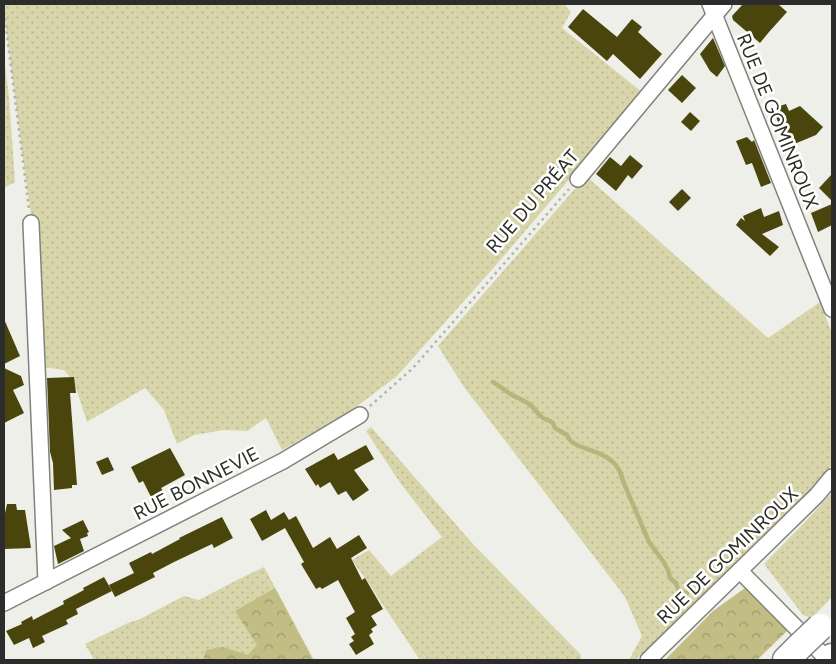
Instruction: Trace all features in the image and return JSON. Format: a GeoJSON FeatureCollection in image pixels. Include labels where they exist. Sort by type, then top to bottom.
{"type":"FeatureCollection","features":[{"type":"Feature","properties":{"kind":"highway"},"geometry":{"type":"LineString","coordinates":[[793,654],[826,622]]}},
{"type":"Feature","properties":{"kind":"highway"},"geometry":{"type":"LineString","coordinates":[[828,660],[832,657]]}},
{"type":"Feature","properties":{"kind":"street","name":"RUE DU PRÉAT"},"geometry":{"type":"LineString","coordinates":[[578,179],[716,7]]}},
{"type":"Feature","properties":{"kind":"street","name":"RUE DE GOMINROUX"},"geometry":{"type":"LineString","coordinates":[[716,7],[832,309]]}},
{"type":"Feature","properties":{"kind":"street"},"geometry":{"type":"LineString","coordinates":[[31,223],[46,582]]}},
{"type":"Feature","properties":{"kind":"street","name":"RUE BONNEVIE"},"geometry":{"type":"LineString","coordinates":[[4,603],[283,461],[360,415]]}},
{"type":"Feature","properties":{"kind":"street","name":"RUE DE GOMINROUX"},"geometry":{"type":"LineString","coordinates":[[648,660],[817,495],[832,477]]}},
{"type":"Feature","properties":{"kind":"street"},"geometry":{"type":"LineString","coordinates":[[740,571],[828,660]]}},
{"type":"Feature","properties":{"kind":"path"},"geometry":{"type":"LineString","coordinates":[[4,12],[31,223]]}},
{"type":"Feature","properties":{"kind":"path","name":"RUE DU PRÉAT"},"geometry":{"type":"LineString","coordinates":[[360,415],[413,368],[578,179]]}},
{"type":"Feature","properties":{"kind":"shaded area"},"geometry":{"type":"Polygon","coordinates":[[[4,4],[564,4],[571,12],[562,28],[643,93],[497,264],[397,376],[348,413],[282,450],[266,418],[247,431],[224,430],[194,435],[177,444],[164,410],[145,388],[87,422],[74,382],[64,370],[37,366],[38,259],[26,181],[4,4]]]}},
{"type":"Feature","properties":{"kind":"shaded area"},"geometry":{"type":"Polygon","coordinates":[[[4,57],[15,182],[4,188],[4,57]]]}},
{"type":"Feature","properties":{"kind":"shaded area"},"geometry":{"type":"Polygon","coordinates":[[[586,176],[768,338],[820,302],[832,333],[832,464],[825,476],[635,660],[629,660],[642,636],[625,597],[464,387],[438,346],[586,176]]]}},
{"type":"Feature","properties":{"kind":"shaded area"},"geometry":{"type":"Polygon","coordinates":[[[371,427],[472,543],[581,655],[581,660],[420,660],[352,560],[369,550],[391,576],[442,537],[401,484],[366,431],[371,427]]]}},
{"type":"Feature","properties":{"kind":"shaded area"},"geometry":{"type":"Polygon","coordinates":[[[832,493],[832,597],[812,618],[803,615],[764,564],[832,493]]]}},
{"type":"Feature","properties":{"kind":"shaded area"},"geometry":{"type":"Polygon","coordinates":[[[264,567],[314,660],[94,660],[85,644],[184,596],[199,600],[264,567]]]}},
{"type":"Feature","properties":{"kind":"green space"},"geometry":{"type":"Polygon","coordinates":[[[752,583],[789,629],[757,660],[665,660],[713,611],[752,583]]]}},
{"type":"Feature","properties":{"kind":"green space"},"geometry":{"type":"Polygon","coordinates":[[[275,588],[313,660],[203,660],[206,650],[223,647],[248,655],[257,645],[235,611],[275,588]]]}},
{"type":"Feature","properties":{"kind":"building"},"geometry":{"type":"Polygon","coordinates":[[[743,4],[778,4],[787,12],[760,43],[733,20],[732,16],[743,4]]]}},
{"type":"Feature","properties":{"kind":"building"},"geometry":{"type":"Polygon","coordinates":[[[583,9],[617,37],[632,19],[642,27],[638,32],[662,54],[640,79],[613,54],[607,61],[568,27],[583,9]]]}},
{"type":"Feature","properties":{"kind":"building"},"geometry":{"type":"Polygon","coordinates":[[[713,38],[725,66],[717,77],[710,71],[700,54],[713,38]]]}},
{"type":"Feature","properties":{"kind":"building"},"geometry":{"type":"Polygon","coordinates":[[[682,75],[696,88],[682,103],[668,90],[682,75]]]}},
{"type":"Feature","properties":{"kind":"building"},"geometry":{"type":"Polygon","coordinates":[[[786,104],[789,111],[800,106],[823,127],[816,135],[787,147],[773,108],[786,104]]]}},
{"type":"Feature","properties":{"kind":"building"},"geometry":{"type":"Polygon","coordinates":[[[690,112],[700,121],[691,131],[681,122],[690,112]]]}},
{"type":"Feature","properties":{"kind":"building"},"geometry":{"type":"Polygon","coordinates":[[[747,137],[752,142],[754,140],[771,183],[761,187],[752,163],[746,165],[736,141],[747,137]]]}},
{"type":"Feature","properties":{"kind":"building"},"geometry":{"type":"Polygon","coordinates":[[[630,155],[643,166],[632,179],[628,175],[616,191],[596,174],[610,157],[621,166],[630,155]]]}},
{"type":"Feature","properties":{"kind":"building"},"geometry":{"type":"Polygon","coordinates":[[[832,174],[832,201],[819,188],[832,174]]]}},
{"type":"Feature","properties":{"kind":"building"},"geometry":{"type":"Polygon","coordinates":[[[682,189],[691,198],[678,211],[669,202],[682,189]]]}},
{"type":"Feature","properties":{"kind":"building"},"geometry":{"type":"Polygon","coordinates":[[[832,204],[832,225],[818,232],[811,213],[832,204]]]}},
{"type":"Feature","properties":{"kind":"building"},"geometry":{"type":"Polygon","coordinates":[[[761,208],[764,217],[779,211],[783,225],[762,234],[779,247],[770,256],[736,225],[741,218],[745,221],[743,216],[761,208]]]}},
{"type":"Feature","properties":{"kind":"building"},"geometry":{"type":"Polygon","coordinates":[[[4,319],[20,356],[4,364],[4,319]]]}},
{"type":"Feature","properties":{"kind":"building"},"geometry":{"type":"Polygon","coordinates":[[[4,368],[21,376],[24,385],[13,390],[24,413],[4,423],[4,368]]]}},
{"type":"Feature","properties":{"kind":"building"},"geometry":{"type":"Polygon","coordinates":[[[74,377],[76,393],[70,393],[77,485],[72,485],[72,488],[54,490],[53,463],[50,452],[47,378],[74,377]]]}},
{"type":"Feature","properties":{"kind":"building"},"geometry":{"type":"Polygon","coordinates":[[[366,445],[374,459],[354,470],[369,490],[353,501],[346,491],[338,495],[330,482],[320,488],[318,484],[316,486],[305,469],[334,453],[338,460],[366,445]]]}},
{"type":"Feature","properties":{"kind":"building"},"geometry":{"type":"Polygon","coordinates":[[[170,448],[185,475],[161,488],[163,491],[151,497],[143,481],[139,483],[131,467],[170,448]]]}},
{"type":"Feature","properties":{"kind":"building"},"geometry":{"type":"Polygon","coordinates":[[[108,457],[114,470],[102,475],[96,462],[108,457]]]}},
{"type":"Feature","properties":{"kind":"building"},"geometry":{"type":"Polygon","coordinates":[[[7,504],[16,504],[17,510],[25,510],[31,548],[4,549],[4,518],[7,504]]]}},
{"type":"Feature","properties":{"kind":"building"},"geometry":{"type":"Polygon","coordinates":[[[266,510],[271,520],[284,512],[289,520],[296,516],[313,548],[330,537],[337,549],[359,535],[367,548],[351,558],[362,580],[365,578],[383,609],[371,616],[377,625],[371,629],[373,632],[369,635],[374,644],[356,655],[349,644],[354,641],[351,637],[355,634],[346,618],[355,612],[338,580],[322,589],[320,587],[316,589],[301,564],[304,562],[285,528],[262,541],[250,519],[266,510]]]}},
{"type":"Feature","properties":{"kind":"building"},"geometry":{"type":"Polygon","coordinates":[[[222,517],[233,538],[214,548],[212,544],[174,562],[153,573],[155,577],[115,597],[109,585],[134,573],[129,563],[151,552],[152,554],[179,538],[222,517]]]}},
{"type":"Feature","properties":{"kind":"building"},"geometry":{"type":"Polygon","coordinates":[[[83,520],[89,532],[87,533],[88,536],[80,539],[84,551],[58,564],[54,546],[71,538],[62,530],[83,520]]]}},
{"type":"Feature","properties":{"kind":"building"},"geometry":{"type":"Polygon","coordinates":[[[104,577],[112,591],[76,609],[78,614],[66,620],[68,624],[42,636],[45,642],[33,648],[29,638],[14,645],[6,631],[22,624],[21,622],[32,616],[33,620],[64,604],[63,601],[104,577]]]}},
{"type":"Feature","properties":{"kind":"waterway"},"geometry":{"type":"LineString","coordinates":[[493,382],[525,401],[544,419],[551,421],[555,428],[567,435],[577,445],[612,461],[619,469],[649,542],[663,561],[670,578],[676,583],[678,589],[687,593]]}}]}
